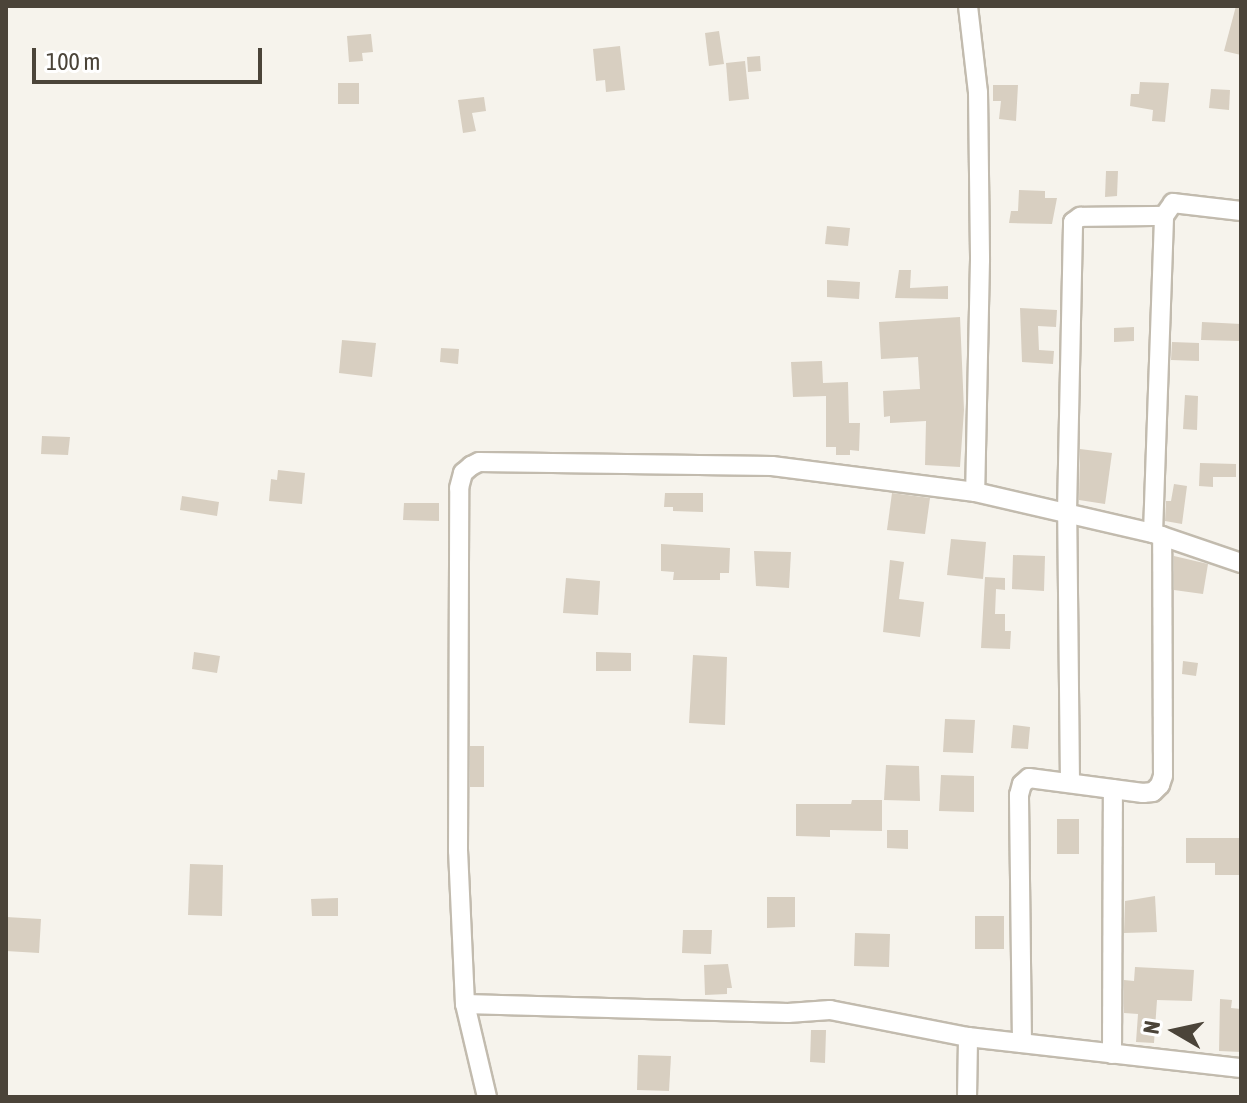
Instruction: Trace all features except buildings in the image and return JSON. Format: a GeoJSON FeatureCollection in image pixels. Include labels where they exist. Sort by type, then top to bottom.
{"type":"FeatureCollection","features":[{"type":"Feature","properties":{"kind":"street"},"geometry":{"type":"LineString","coordinates":[[968,6],[978,92],[975,492]]}},
{"type":"Feature","properties":{"kind":"street"},"geometry":{"type":"LineString","coordinates":[[1022,1043],[1019,795],[1022,784],[1029,778],[1153,792],[1163,776],[1158,535],[1164,216],[1173,203],[1241,211]]}},
{"type":"Feature","properties":{"kind":"street"},"geometry":{"type":"LineString","coordinates":[[1070,783],[1067,512],[1073,222],[1080,217],[1164,216]]}},
{"type":"Feature","properties":{"kind":"street"},"geometry":{"type":"LineString","coordinates":[[487,1097],[465,1004],[457,747],[459,488],[463,473],[479,462],[772,466],[975,492],[1158,535],[1241,563]]}},
{"type":"Feature","properties":{"kind":"street"},"geometry":{"type":"LineString","coordinates":[[1112,1054],[1113,789]]}},
{"type":"Feature","properties":{"kind":"street"},"geometry":{"type":"LineString","coordinates":[[465,1004],[788,1013],[830,1010],[968,1037],[1241,1068]]}},
{"type":"Feature","properties":{"kind":"street"},"geometry":{"type":"LineString","coordinates":[[967,1097],[968,1037]]}}]}
